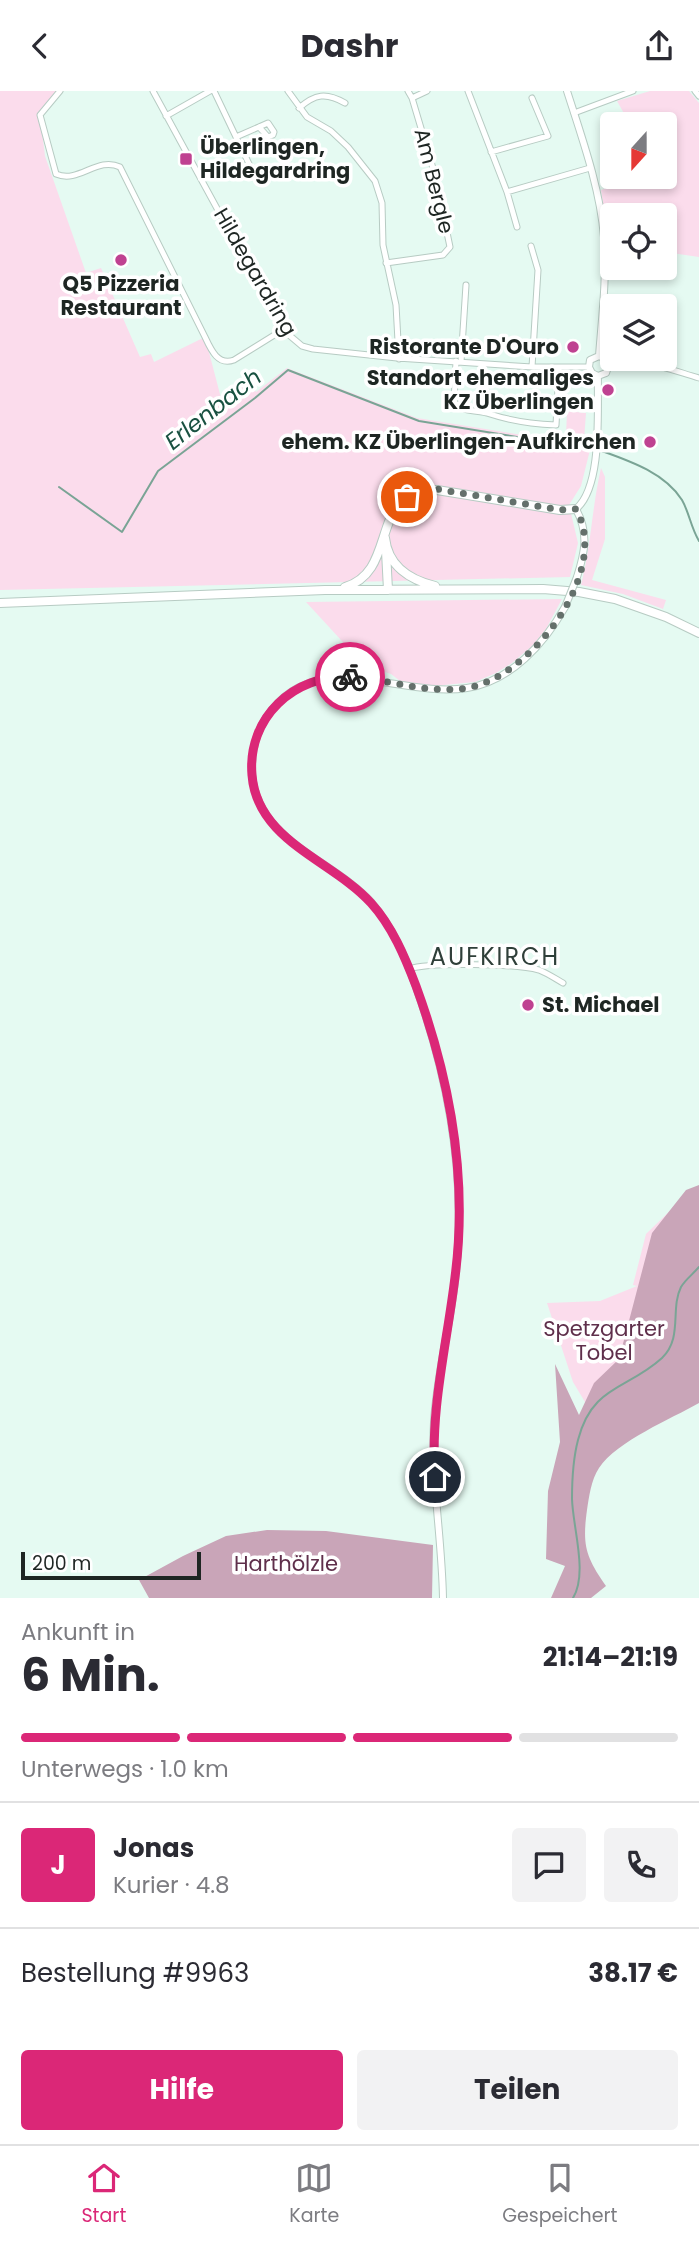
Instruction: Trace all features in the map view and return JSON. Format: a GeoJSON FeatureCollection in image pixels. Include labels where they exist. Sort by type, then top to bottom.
{"type":"FeatureCollection","features":[{"type":"Feature","properties":{"kind":"main road"},"geometry":{"type":"LineString","coordinates":[[325,590],[347,587],[367,576],[383,543],[393,511],[413,494],[431,489],[560,510],[576,509]]}},
{"type":"Feature","properties":{"kind":"main road"},"geometry":{"type":"LineString","coordinates":[[383,543],[394,563],[406,575],[448,590]]}},
{"type":"Feature","properties":{"kind":"main road"},"geometry":{"type":"LineString","coordinates":[[383,543],[385,590]]}},
{"type":"Feature","properties":{"kind":"main road"},"geometry":{"type":"LineString","coordinates":[[0,603],[325,590],[543,589],[615,599],[649,610],[699,633]]}},
{"type":"Feature","properties":{"kind":"street"},"geometry":{"type":"LineString","coordinates":[[60,91],[40,115],[56,174],[69,178],[105,164],[120,167],[218,358],[228,362],[234,360],[284,329]]}},
{"type":"Feature","properties":{"kind":"street","name":"Hildegardring"},"geometry":{"type":"LineString","coordinates":[[153,91],[284,329],[295,341],[313,349],[399,359],[559,369],[589,367]]}},
{"type":"Feature","properties":{"kind":"street"},"geometry":{"type":"LineString","coordinates":[[166,116],[212,91],[252,170]]}},
{"type":"Feature","properties":{"kind":"street"},"geometry":{"type":"LineString","coordinates":[[288,91],[307,117],[331,131],[348,147],[375,181],[382,203],[382,236],[396,305],[399,359]]}},
{"type":"Feature","properties":{"kind":"street","name":"Am Bergle"},"geometry":{"type":"LineString","coordinates":[[386,263],[443,255],[450,247],[435,175],[408,91]]}},
{"type":"Feature","properties":{"kind":"street"},"geometry":{"type":"LineString","coordinates":[[412,98],[427,91]]}},
{"type":"Feature","properties":{"kind":"street"},"geometry":{"type":"LineString","coordinates":[[468,91],[508,192],[517,227]]}},
{"type":"Feature","properties":{"kind":"street"},"geometry":{"type":"LineString","coordinates":[[567,91],[590,167],[604,238],[606,282],[599,356],[590,360],[589,367],[592,373],[598,376],[607,371]]}},
{"type":"Feature","properties":{"kind":"street"},"geometry":{"type":"LineString","coordinates":[[574,113],[613,94],[633,91]]}},
{"type":"Feature","properties":{"kind":"street"},"geometry":{"type":"LineString","coordinates":[[695,91],[699,96]]}},
{"type":"Feature","properties":{"kind":"street"},"geometry":{"type":"LineString","coordinates":[[299,108],[310,98],[319,95],[330,95],[345,103]]}},
{"type":"Feature","properties":{"kind":"street"},"geometry":{"type":"LineString","coordinates":[[491,152],[548,136],[532,98]]}},
{"type":"Feature","properties":{"kind":"street"},"geometry":{"type":"LineString","coordinates":[[236,137],[259,127]]}},
{"type":"Feature","properties":{"kind":"street"},"geometry":{"type":"LineString","coordinates":[[508,192],[590,167]]}},
{"type":"Feature","properties":{"kind":"street"},"geometry":{"type":"LineString","coordinates":[[531,246],[538,270],[532,367]]}},
{"type":"Feature","properties":{"kind":"street"},"geometry":{"type":"LineString","coordinates":[[466,285],[454,402],[460,408],[466,412],[521,420],[527,424],[556,425],[559,369]]}},
{"type":"Feature","properties":{"kind":"street"},"geometry":{"type":"LineString","coordinates":[[674,371],[699,378]]}},
{"type":"Feature","properties":{"kind":"street"},"geometry":{"type":"LineString","coordinates":[[443,1598],[433,1451],[438,1380],[457,1267],[460,1190],[455,1141],[444,1085],[431,1033],[409,969],[395,938],[372,904],[339,874],[278,830],[263,812],[255,795],[252,752],[258,732],[280,700],[315,680],[336,676],[434,689],[469,687],[483,684],[511,669],[532,652],[565,607],[578,577],[586,539],[576,509],[586,497],[594,472],[598,376]]}},
{"type":"Feature","properties":{"kind":"street"},"geometry":{"type":"LineString","coordinates":[[409,969],[424,966],[484,965],[539,970],[563,982]]}},
{"type":"Feature","properties":{"kind":"green space"},"geometry":{"type":"Polygon","coordinates":[[[0,91],[60,91],[40,115],[45,156],[86,273],[101,268],[140,357],[151,354],[154,362],[205,337],[221,398],[245,377],[256,392],[287,368],[417,418],[591,446],[581,486],[569,505],[578,543],[570,577],[0,590],[0,91]]]}},
{"type":"Feature","properties":{"kind":"green space"},"geometry":{"type":"Polygon","coordinates":[[[650,91],[689,91],[699,103],[699,257],[677,254],[677,203],[603,203],[601,190],[604,189],[677,189],[677,112],[623,112],[617,101],[650,91]]]}},
{"type":"Feature","properties":{"kind":"green space"},"geometry":{"type":"Polygon","coordinates":[[[567,411],[586,413],[584,440],[566,436],[567,411]]]}},
{"type":"Feature","properties":{"kind":"green space"},"geometry":{"type":"Polygon","coordinates":[[[601,468],[605,477],[605,539],[592,580],[666,600],[663,609],[623,594],[581,585],[601,468]]]}},
{"type":"Feature","properties":{"kind":"green space"},"geometry":{"type":"Polygon","coordinates":[[[562,599],[546,629],[532,646],[512,663],[475,682],[434,686],[400,681],[391,674],[364,665],[306,602],[562,599]]]}},
{"type":"Feature","properties":{"kind":"green space"},"geometry":{"type":"Polygon","coordinates":[[[699,1185],[699,1403],[631,1440],[607,1458],[599,1468],[590,1494],[586,1542],[590,1559],[606,1586],[591,1598],[551,1598],[565,1566],[546,1559],[548,1491],[560,1442],[555,1364],[579,1415],[594,1383],[619,1359],[652,1233],[686,1190],[699,1185]]]}},
{"type":"Feature","properties":{"kind":"green space","name":"Spetzgarter Tobel"},"geometry":{"type":"Polygon","coordinates":[[[679,1202],[699,1357],[591,1412],[573,1382],[547,1303],[600,1301],[637,1286],[633,1285],[646,1234],[679,1202]]]}},
{"type":"Feature","properties":{"kind":"green space","name":"Harthölzle"},"geometry":{"type":"Polygon","coordinates":[[[267,1530],[326,1531],[433,1545],[432,1598],[149,1598],[139,1580],[226,1536],[267,1530]]]}},
{"type":"Feature","properties":{"kind":"waterway","name":"Erlenbach"},"geometry":{"type":"LineString","coordinates":[[59,487],[122,532],[158,471],[288,370],[419,421],[591,449]]}},
{"type":"Feature","properties":{"kind":"waterway","name":"Erlenbach"},"geometry":{"type":"LineString","coordinates":[[602,451],[646,469],[666,482],[682,500],[699,541]]}},
{"type":"Feature","properties":{"kind":"waterway"},"geometry":{"type":"LineString","coordinates":[[573,1598],[580,1564],[572,1499],[573,1477],[576,1447],[584,1422],[602,1398],[649,1368],[668,1350],[674,1333],[676,1305],[681,1287],[699,1267]]}},
{"type":"Feature","properties":{"kind":"way so far"},"geometry":{"type":"LineString","coordinates":[[350,677],[421,689],[447,690],[483,684],[511,669],[540,643],[565,607],[578,577],[586,539],[576,509],[560,510],[437,489],[407,497]]}},
{"type":"Feature","properties":{"kind":"place","name":"Überlingen, Hildegardring"},"geometry":{"type":"Point","coordinates":[186,159]}},
{"type":"Feature","properties":{"kind":"place","name":"Q5 Pizzeria Restaurant"},"geometry":{"type":"Point","coordinates":[121,260]}},
{"type":"Feature","properties":{"kind":"place","name":"Ristorante D'Ouro"},"geometry":{"type":"Point","coordinates":[573,347]}},
{"type":"Feature","properties":{"kind":"place","name":"Standort ehemaliges KZ Überlingen"},"geometry":{"type":"Point","coordinates":[608,390]}},
{"type":"Feature","properties":{"kind":"place","name":"ehem. KZ Überlingen-Aufkirchen"},"geometry":{"type":"Point","coordinates":[650,442]}},
{"type":"Feature","properties":{"kind":"place","name":"St. Michael"},"geometry":{"type":"Point","coordinates":[528,1005]}},
{"type":"Feature","properties":{"kind":"district","name":"AUFKIRCH"},"geometry":{"type":"Point","coordinates":[495,957]}},
{"type":"Feature","properties":{"kind":"route"},"geometry":{"type":"LineString","coordinates":[[350,677],[336,676],[315,680],[280,700],[258,732],[252,752],[252,778],[255,795],[263,812],[278,830],[296,846],[355,887],[384,920],[409,969],[431,1033],[450,1112],[460,1190],[456,1276],[438,1380],[433,1451],[435,1477]]}}]}
